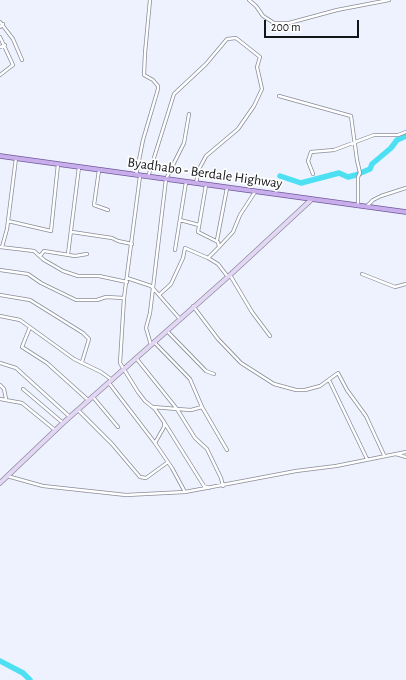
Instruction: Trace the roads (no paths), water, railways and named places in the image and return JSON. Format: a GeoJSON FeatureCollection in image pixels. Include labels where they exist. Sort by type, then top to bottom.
{"type":"FeatureCollection","features":[{"type":"Feature","properties":{"kind":"main road","name":"Byadhabo - Berdale Highway"},"geometry":{"type":"LineString","coordinates":[[0,156],[406,212]]}},
{"type":"Feature","properties":{"kind":"street"},"geometry":{"type":"LineString","coordinates":[[150,0],[144,52],[144,75],[153,80],[158,86],[158,89],[143,140],[138,175],[132,244],[124,298],[119,355],[120,363],[144,401],[152,407],[164,422],[204,486],[210,489]]}},
{"type":"Feature","properties":{"kind":"street"},"geometry":{"type":"LineString","coordinates":[[249,0],[263,16],[274,23],[289,23],[337,10],[390,0]]}},
{"type":"Feature","properties":{"kind":"street"},"geometry":{"type":"LineString","coordinates":[[0,22],[13,39],[22,60]]}},
{"type":"Feature","properties":{"kind":"street"},"geometry":{"type":"LineString","coordinates":[[0,27],[3,24]]}},
{"type":"Feature","properties":{"kind":"street"},"geometry":{"type":"LineString","coordinates":[[0,37],[13,65],[0,75]]}},
{"type":"Feature","properties":{"kind":"street"},"geometry":{"type":"LineString","coordinates":[[148,177],[174,94],[211,59],[228,39],[236,38],[260,57],[257,67],[262,89],[254,106],[238,129],[206,156],[195,183]]}},
{"type":"Feature","properties":{"kind":"street"},"geometry":{"type":"LineString","coordinates":[[0,47],[5,45]]}},
{"type":"Feature","properties":{"kind":"street"},"geometry":{"type":"LineString","coordinates":[[279,96],[351,116],[360,172],[358,177],[358,206]]}},
{"type":"Feature","properties":{"kind":"street"},"geometry":{"type":"LineString","coordinates":[[189,114],[184,143],[166,179],[154,265],[153,288],[146,328],[153,344],[190,380],[202,407],[227,450]]}},
{"type":"Feature","properties":{"kind":"street"},"geometry":{"type":"LineString","coordinates":[[313,174],[308,160],[311,152],[334,150],[374,135],[398,135],[406,132]]}},
{"type":"Feature","properties":{"kind":"street"},"geometry":{"type":"LineString","coordinates":[[16,158],[8,221],[1,247],[34,251],[63,271],[78,276],[99,276],[127,282]]}},
{"type":"Feature","properties":{"kind":"street"},"geometry":{"type":"LineString","coordinates":[[8,221],[51,231],[58,164]]}},
{"type":"Feature","properties":{"kind":"street"},"geometry":{"type":"LineString","coordinates":[[68,254],[80,167]]}},
{"type":"Feature","properties":{"kind":"street"},"geometry":{"type":"LineString","coordinates":[[99,170],[94,205],[108,210]]}},
{"type":"Feature","properties":{"kind":"street"},"geometry":{"type":"LineString","coordinates":[[176,250],[186,182]]}},
{"type":"Feature","properties":{"kind":"street"},"geometry":{"type":"LineString","coordinates":[[206,185],[199,225],[199,234],[217,240]]}},
{"type":"Feature","properties":{"kind":"street"},"geometry":{"type":"LineString","coordinates":[[219,247],[217,240],[227,188]]}},
{"type":"Feature","properties":{"kind":"street"},"geometry":{"type":"LineString","coordinates":[[366,207],[381,196],[406,188]]}},
{"type":"Feature","properties":{"kind":"street"},"geometry":{"type":"LineString","coordinates":[[208,258],[233,232],[240,215],[255,192]]}},
{"type":"Feature","properties":{"kind":"street"},"geometry":{"type":"LineString","coordinates":[[0,483],[55,430],[229,276],[311,200]]}},
{"type":"Feature","properties":{"kind":"street"},"geometry":{"type":"LineString","coordinates":[[180,220],[199,225]]}},
{"type":"Feature","properties":{"kind":"street"},"geometry":{"type":"LineString","coordinates":[[72,232],[112,238],[132,244]]}},
{"type":"Feature","properties":{"kind":"street"},"geometry":{"type":"LineString","coordinates":[[159,295],[171,284],[186,247],[218,264],[229,276],[252,312],[270,336]]}},
{"type":"Feature","properties":{"kind":"street"},"geometry":{"type":"LineString","coordinates":[[40,256],[44,251],[68,254],[87,254]]}},
{"type":"Feature","properties":{"kind":"street"},"geometry":{"type":"LineString","coordinates":[[0,270],[28,274],[41,283],[76,300],[97,300],[106,297],[124,298]]}},
{"type":"Feature","properties":{"kind":"street"},"geometry":{"type":"LineString","coordinates":[[362,274],[395,288],[406,284]]}},
{"type":"Feature","properties":{"kind":"street"},"geometry":{"type":"LineString","coordinates":[[127,278],[153,288],[180,319]]}},
{"type":"Feature","properties":{"kind":"street"},"geometry":{"type":"LineString","coordinates":[[0,294],[30,300],[83,333],[90,339],[82,362]]}},
{"type":"Feature","properties":{"kind":"street"},"geometry":{"type":"LineString","coordinates":[[194,306],[218,339],[241,363],[274,384],[296,390],[320,386],[338,373],[347,390],[366,416],[384,455]]}},
{"type":"Feature","properties":{"kind":"street"},"geometry":{"type":"LineString","coordinates":[[0,316],[20,320],[60,350],[82,362],[110,382],[168,462],[185,492]]}},
{"type":"Feature","properties":{"kind":"street"},"geometry":{"type":"LineString","coordinates":[[30,327],[22,347],[47,363],[89,401]]}},
{"type":"Feature","properties":{"kind":"street"},"geometry":{"type":"LineString","coordinates":[[167,330],[206,371],[214,374]]}},
{"type":"Feature","properties":{"kind":"street"},"geometry":{"type":"LineString","coordinates":[[136,358],[177,409],[195,438],[206,449],[221,478],[223,486]]}},
{"type":"Feature","properties":{"kind":"street"},"geometry":{"type":"LineString","coordinates":[[0,363],[16,368],[70,417]]}},
{"type":"Feature","properties":{"kind":"street"},"geometry":{"type":"LineString","coordinates":[[329,380],[367,459]]}},
{"type":"Feature","properties":{"kind":"street"},"geometry":{"type":"LineString","coordinates":[[0,385],[4,389],[6,400]]}},
{"type":"Feature","properties":{"kind":"street"},"geometry":{"type":"LineString","coordinates":[[23,389],[63,423]]}},
{"type":"Feature","properties":{"kind":"street"},"geometry":{"type":"LineString","coordinates":[[93,397],[118,427]]}},
{"type":"Feature","properties":{"kind":"street"},"geometry":{"type":"LineString","coordinates":[[0,399],[22,403],[55,430]]}},
{"type":"Feature","properties":{"kind":"street"},"geometry":{"type":"LineString","coordinates":[[152,407],[191,410],[202,407]]}},
{"type":"Feature","properties":{"kind":"street"},"geometry":{"type":"LineString","coordinates":[[78,410],[112,444],[140,477],[146,478],[168,462]]}},
{"type":"Feature","properties":{"kind":"street"},"geometry":{"type":"LineString","coordinates":[[155,443],[164,427],[164,422]]}},
{"type":"Feature","properties":{"kind":"street"},"geometry":{"type":"LineString","coordinates":[[7,476],[43,486],[126,495],[185,492],[210,489],[296,471],[336,466],[384,455],[406,452]]}},
{"type":"Feature","properties":{"kind":"street"},"geometry":{"type":"LineString","coordinates":[[393,454],[406,457]]}},
{"type":"Feature","properties":{"kind":"waterway"},"geometry":{"type":"LineString","coordinates":[[280,176],[301,183],[339,173],[348,177],[356,175],[370,169],[372,164],[391,148],[397,140],[406,136]]}},
{"type":"Feature","properties":{"kind":"waterway"},"geometry":{"type":"LineString","coordinates":[[0,661],[23,673],[30,680]]}}]}
